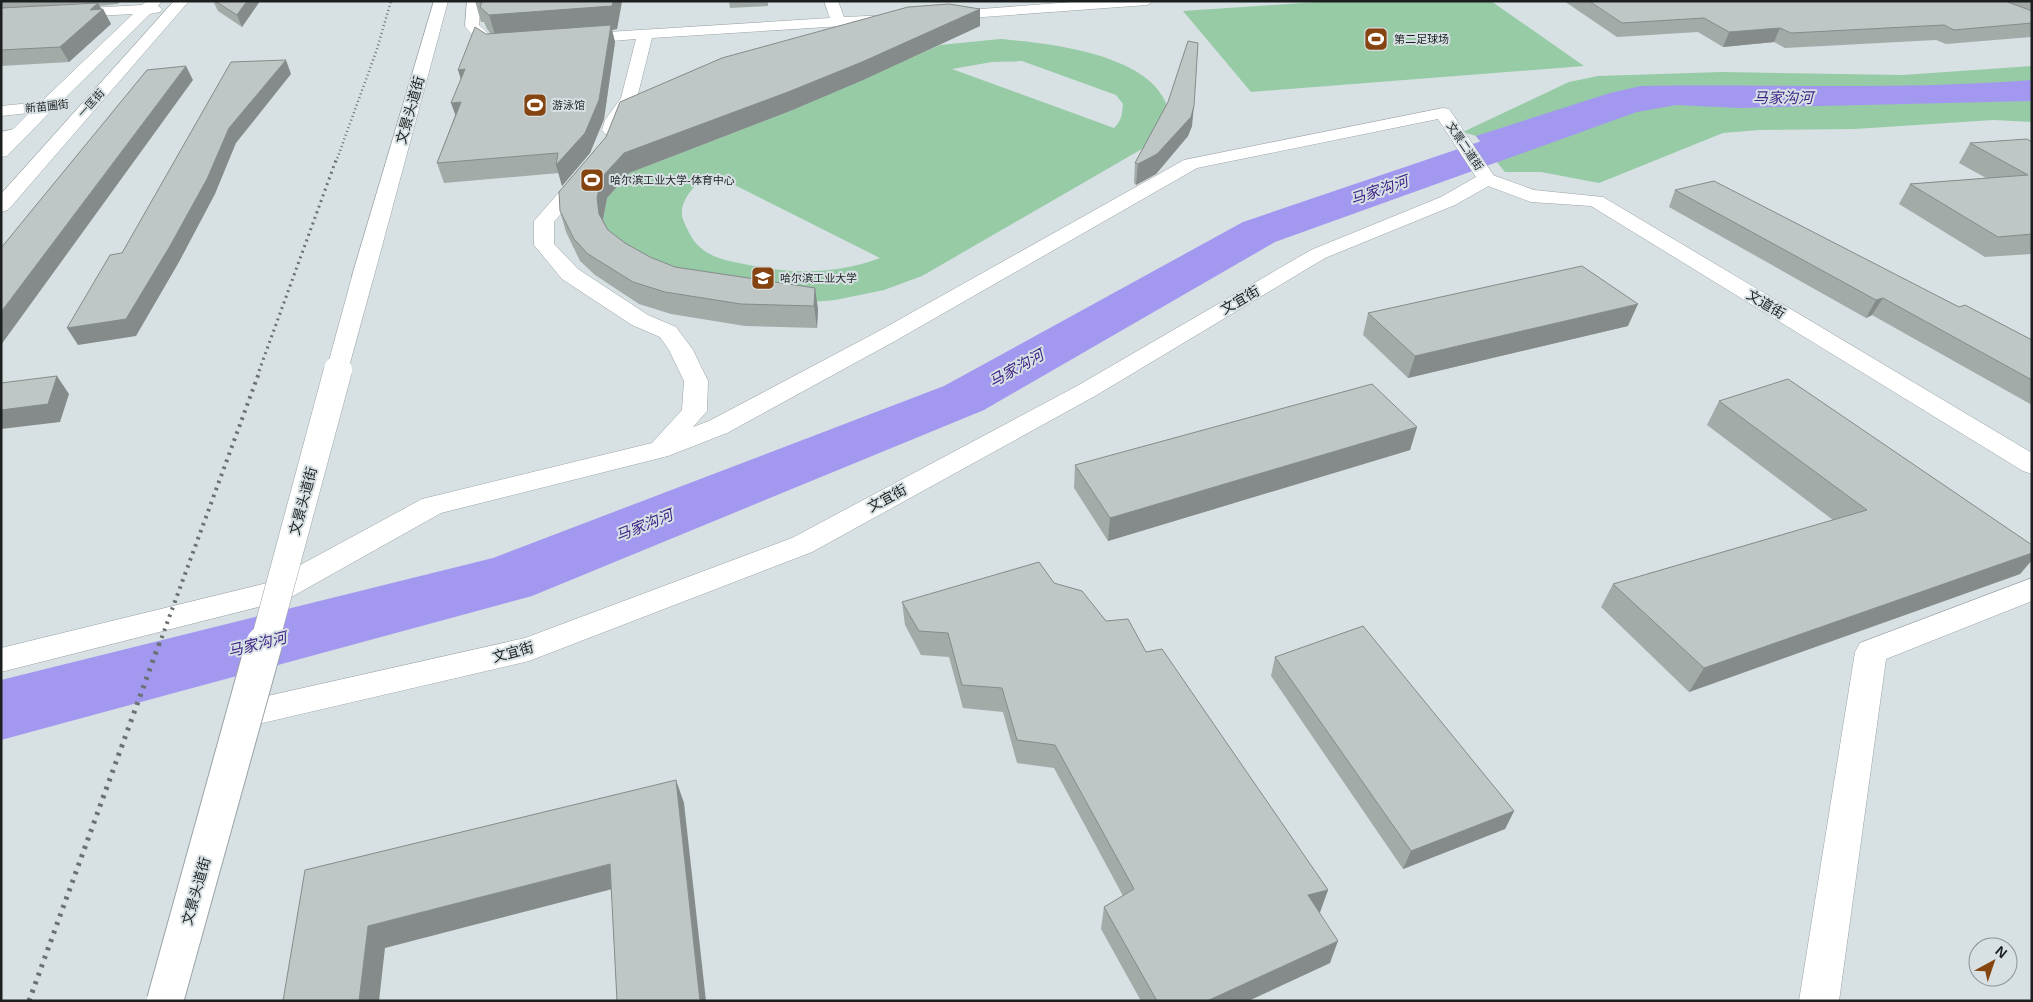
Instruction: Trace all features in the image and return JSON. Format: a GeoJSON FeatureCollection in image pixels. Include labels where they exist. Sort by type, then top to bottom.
{"type":"FeatureCollection","features":[{"type":"Feature","properties":{"kind":"street","name":"文景头道街"},"geometry":{"type":"LineString","coordinates":[[165,1001],[245,714],[363,276],[441,1]]}},
{"type":"Feature","properties":{"kind":"street"},"geometry":{"type":"LineString","coordinates":[[474,1],[472,26],[491,45],[520,43]]}},
{"type":"Feature","properties":{"kind":"street"},"geometry":{"type":"LineString","coordinates":[[832,1],[839,23]]}},
{"type":"Feature","properties":{"kind":"street"},"geometry":{"type":"LineString","coordinates":[[927,17],[1147,1]]}},
{"type":"Feature","properties":{"kind":"street"},"geometry":{"type":"LineString","coordinates":[[1,17],[179,4]]}},
{"type":"Feature","properties":{"kind":"street","name":"一匡街"},"geometry":{"type":"LineString","coordinates":[[1,206],[179,4]]}},
{"type":"Feature","properties":{"kind":"street"},"geometry":{"type":"LineString","coordinates":[[1,152],[10,133],[46,106],[151,5]]}},
{"type":"Feature","properties":{"kind":"street"},"geometry":{"type":"LineString","coordinates":[[558,40],[907,18]]}},
{"type":"Feature","properties":{"kind":"street"},"geometry":{"type":"LineString","coordinates":[[1,660],[275,592],[432,506],[659,450],[694,411],[696,381],[681,350],[668,332],[640,320],[570,274],[544,245],[544,221],[600,156],[614,120],[629,98],[645,34]]}},
{"type":"Feature","properties":{"kind":"street","name":"新苗圃街"},"geometry":{"type":"LineString","coordinates":[[1,111],[93,101]]}},
{"type":"Feature","properties":{"kind":"street","name":"文景二道街"},"geometry":{"type":"LineString","coordinates":[[659,450],[718,427],[887,336],[1191,164],[1446,117],[1487,178]]}},
{"type":"Feature","properties":{"kind":"street","name":"新苗圃街"},"geometry":{"type":"LineString","coordinates":[[1,138],[10,133],[68,129]]}},
{"type":"Feature","properties":{"kind":"street","name":"文道街"},"geometry":{"type":"LineString","coordinates":[[1487,178],[1531,196],[1596,201],[2032,466]]}},
{"type":"Feature","properties":{"kind":"street","name":"文宜街"},"geometry":{"type":"LineString","coordinates":[[245,714],[529,649],[802,545],[1086,391],[1318,254],[1448,201],[1487,178]]}},
{"type":"Feature","properties":{"kind":"street"},"geometry":{"type":"LineString","coordinates":[[1819,1001],[1871,652],[2032,589]]}},
{"type":"Feature","properties":{"kind":"green space","name":"第二足球场"},"geometry":{"type":"Polygon","coordinates":[[[1332,1],[1491,1],[1584,66],[1251,92],[1183,11],[1332,1]]]}},
{"type":"Feature","properties":{"kind":"green space"},"geometry":{"type":"Polygon","coordinates":[[[1000,39],[1045,44],[1098,55],[1123,65],[1145,77],[1161,93],[1169,113],[1147,146],[922,276],[884,290],[835,300],[802,303],[705,294],[605,234],[603,219],[607,198],[629,173],[790,111],[940,45],[1000,39]],[[1022,61],[992,62],[952,69],[1114,128],[1119,123],[1123,104],[1116,95],[1022,61]],[[711,173],[688,194],[682,208],[682,215],[693,240],[710,254],[721,259],[744,264],[795,271],[846,268],[880,258],[711,173]]]}},
{"type":"Feature","properties":{"kind":"green space"},"geometry":{"type":"Polygon","coordinates":[[[2032,66],[2032,122],[1993,120],[1855,129],[1759,130],[1723,133],[1599,183],[1541,172],[1505,172],[1476,136],[1463,132],[1569,82],[1598,76],[1722,72],[1903,75],[2032,66]]]}},
{"type":"Feature","properties":{"kind":"water"},"geometry":{"type":"Polygon","coordinates":[[[2032,80],[2032,101],[1739,108],[1676,105],[1637,112],[1497,162],[1476,136],[1610,93],[1641,86],[1885,86],[2032,80]]]}},
{"type":"Feature","properties":{"kind":"building"},"geometry":{"type":"Polygon","coordinates":[[[215,1],[247,1],[237,15],[215,1]]]}},
{"type":"Feature","properties":{"kind":"building"},"geometry":{"type":"Polygon","coordinates":[[[482,1],[613,1],[612,6],[489,15],[480,7],[482,1]]]}},
{"type":"Feature","properties":{"kind":"building"},"geometry":{"type":"Polygon","coordinates":[[[1589,1],[2005,1],[2032,11],[2032,23],[1954,30],[1944,25],[1791,33],[1780,28],[1729,32],[1704,18],[1622,23],[1589,1]]]}},
{"type":"Feature","properties":{"kind":"building"},"geometry":{"type":"Polygon","coordinates":[[[98,3],[90,10],[103,9],[60,47],[1,50],[1,8],[98,3]]]}},
{"type":"Feature","properties":{"kind":"building"},"geometry":{"type":"Polygon","coordinates":[[[949,4],[980,9],[862,62],[788,92],[624,153],[601,178],[597,198],[599,214],[608,230],[625,243],[650,257],[675,267],[815,288],[814,306],[741,304],[665,292],[633,282],[588,254],[574,239],[560,211],[559,192],[606,137],[620,102],[722,58],[908,7],[949,4]]]}},
{"type":"Feature","properties":{"kind":"building","name":"游泳馆"},"geometry":{"type":"Polygon","coordinates":[[[611,25],[599,100],[585,133],[556,165],[558,153],[437,163],[461,102],[451,103],[465,69],[458,70],[475,27],[486,34],[611,25]]]}},
{"type":"Feature","properties":{"kind":"building"},"geometry":{"type":"Polygon","coordinates":[[[1188,41],[1198,43],[1194,106],[1191,117],[1157,154],[1138,164],[1135,163],[1168,102],[1188,41]]]}},
{"type":"Feature","properties":{"kind":"building"},"geometry":{"type":"Polygon","coordinates":[[[286,60],[229,128],[207,179],[170,246],[126,319],[67,328],[110,255],[122,253],[231,62],[286,60]]]}},
{"type":"Feature","properties":{"kind":"building"},"geometry":{"type":"Polygon","coordinates":[[[186,66],[1,312],[1,248],[147,70],[186,66]]]}},
{"type":"Feature","properties":{"kind":"building"},"geometry":{"type":"Polygon","coordinates":[[[2027,139],[2032,142],[2032,234],[1998,237],[1910,184],[2028,175],[1970,143],[2027,139]]]}},
{"type":"Feature","properties":{"kind":"building"},"geometry":{"type":"Polygon","coordinates":[[[1714,181],[1959,307],[1965,305],[2032,340],[2032,380],[1883,298],[1876,300],[1675,190],[1714,181]]]}},
{"type":"Feature","properties":{"kind":"building"},"geometry":{"type":"Polygon","coordinates":[[[1582,266],[1638,304],[1415,356],[1368,313],[1582,266]]]}},
{"type":"Feature","properties":{"kind":"building"},"geometry":{"type":"Polygon","coordinates":[[[57,376],[48,404],[1,410],[1,383],[57,376]]]}},
{"type":"Feature","properties":{"kind":"building"},"geometry":{"type":"Polygon","coordinates":[[[1788,379],[2032,545],[2032,553],[1704,668],[1613,584],[1867,510],[1719,401],[1788,379]]]}},
{"type":"Feature","properties":{"kind":"building"},"geometry":{"type":"Polygon","coordinates":[[[1372,384],[1417,427],[1110,518],[1075,465],[1372,384]]]}},
{"type":"Feature","properties":{"kind":"building"},"geometry":{"type":"Polygon","coordinates":[[[1039,562],[1054,583],[1082,591],[1106,621],[1128,619],[1146,652],[1162,649],[1328,890],[1308,895],[1338,941],[1207,1001],[1157,1001],[1104,907],[1134,889],[1055,745],[1017,740],[1002,688],[962,685],[948,633],[919,631],[902,602],[1039,562]]]}},
{"type":"Feature","properties":{"kind":"building"},"geometry":{"type":"Polygon","coordinates":[[[1363,626],[1514,811],[1411,851],[1275,657],[1363,626]]]}},
{"type":"Feature","properties":{"kind":"building"},"geometry":{"type":"Polygon","coordinates":[[[676,780],[700,1001],[617,1001],[610,864],[368,926],[359,1001],[283,1001],[305,870],[676,780]]]}},
{"type":"Feature","properties":{"kind":"waterway","name":"马家沟河"},"geometry":{"type":"LineString","coordinates":[[1,710],[508,579],[964,398],[1259,232],[1570,123]]}},
{"type":"Feature","properties":{"kind":"railway"},"geometry":{"type":"LineString","coordinates":[[336,162],[377,49],[391,1]]}},
{"type":"Feature","properties":{"kind":"railway"},"geometry":{"type":"LineString","coordinates":[[259,371],[336,160]]}},
{"type":"Feature","properties":{"kind":"railway"},"geometry":{"type":"LineString","coordinates":[[159,645],[260,370]]}},
{"type":"Feature","properties":{"kind":"railway"},"geometry":{"type":"LineString","coordinates":[[29,1001],[159,644]]}},
{"type":"Feature","properties":{"kind":"place","name":"第二足球场"},"geometry":{"type":"Point","coordinates":[1376,39]}},
{"type":"Feature","properties":{"kind":"place","name":"游泳馆"},"geometry":{"type":"Point","coordinates":[535,105]}},
{"type":"Feature","properties":{"kind":"place","name":"哈尔滨工业大学-体育中心"},"geometry":{"type":"Point","coordinates":[592,180]}},
{"type":"Feature","properties":{"kind":"place","name":"哈尔滨工业大学"},"geometry":{"type":"Point","coordinates":[763,278]}}]}
